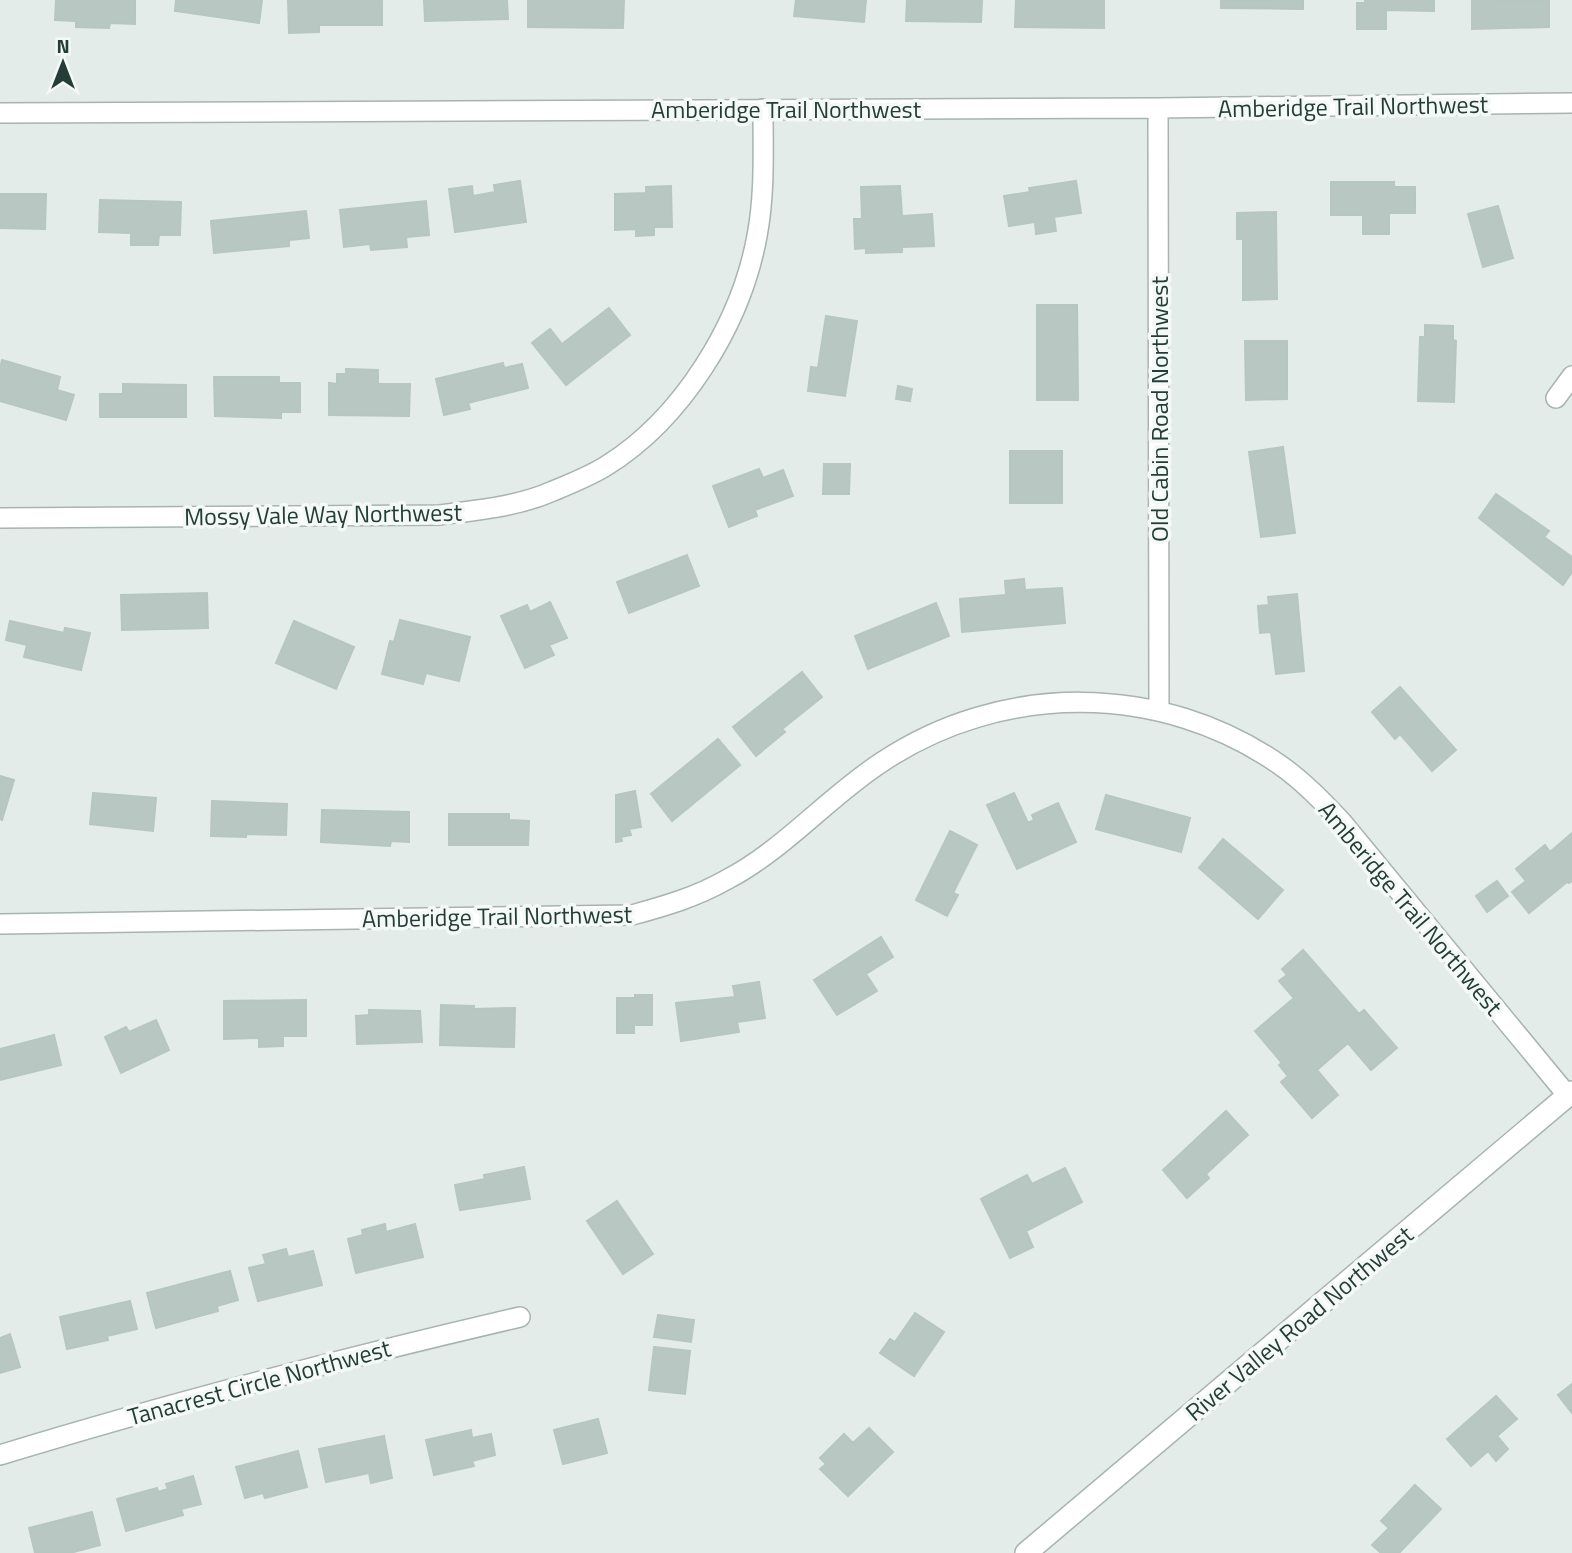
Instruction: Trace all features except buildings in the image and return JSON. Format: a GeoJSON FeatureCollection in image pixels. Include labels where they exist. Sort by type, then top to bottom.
{"type":"FeatureCollection","features":[{"type":"Feature","properties":{"kind":"street","name":"Amberidge Trail Northwest"},"geometry":{"type":"LineString","coordinates":[[0,113],[1158,108],[1572,103]]}},
{"type":"Feature","properties":{"kind":"street","name":"Old Cabin Road Northwest"},"geometry":{"type":"LineString","coordinates":[[1158,108],[1159,710]]}},
{"type":"Feature","properties":{"kind":"street","name":"Mossy Vale Way Northwest"},"geometry":{"type":"LineString","coordinates":[[0,518],[439,515],[499,508],[551,492],[605,466],[642,439],[684,394],[719,342],[742,292],[757,237],[761,200],[763,109]]}},
{"type":"Feature","properties":{"kind":"street"},"geometry":{"type":"LineString","coordinates":[[1556,398],[1572,376]]}},
{"type":"Feature","properties":{"kind":"street","name":"Amberidge Trail Northwest"},"geometry":{"type":"LineString","coordinates":[[0,924],[632,915],[684,901],[728,880],[880,763],[916,741],[954,724],[1005,709],[1053,702],[1106,702],[1159,710],[1200,723],[1238,740],[1280,765],[1313,791],[1570,1094]]}},
{"type":"Feature","properties":{"kind":"street","name":"River Valley Road Northwest"},"geometry":{"type":"LineString","coordinates":[[1026,1553],[1570,1094]]}},
{"type":"Feature","properties":{"kind":"street","name":"Tanacrest Circle Northwest"},"geometry":{"type":"LineString","coordinates":[[0,1455],[141,1412],[315,1365],[520,1317]]}}]}
